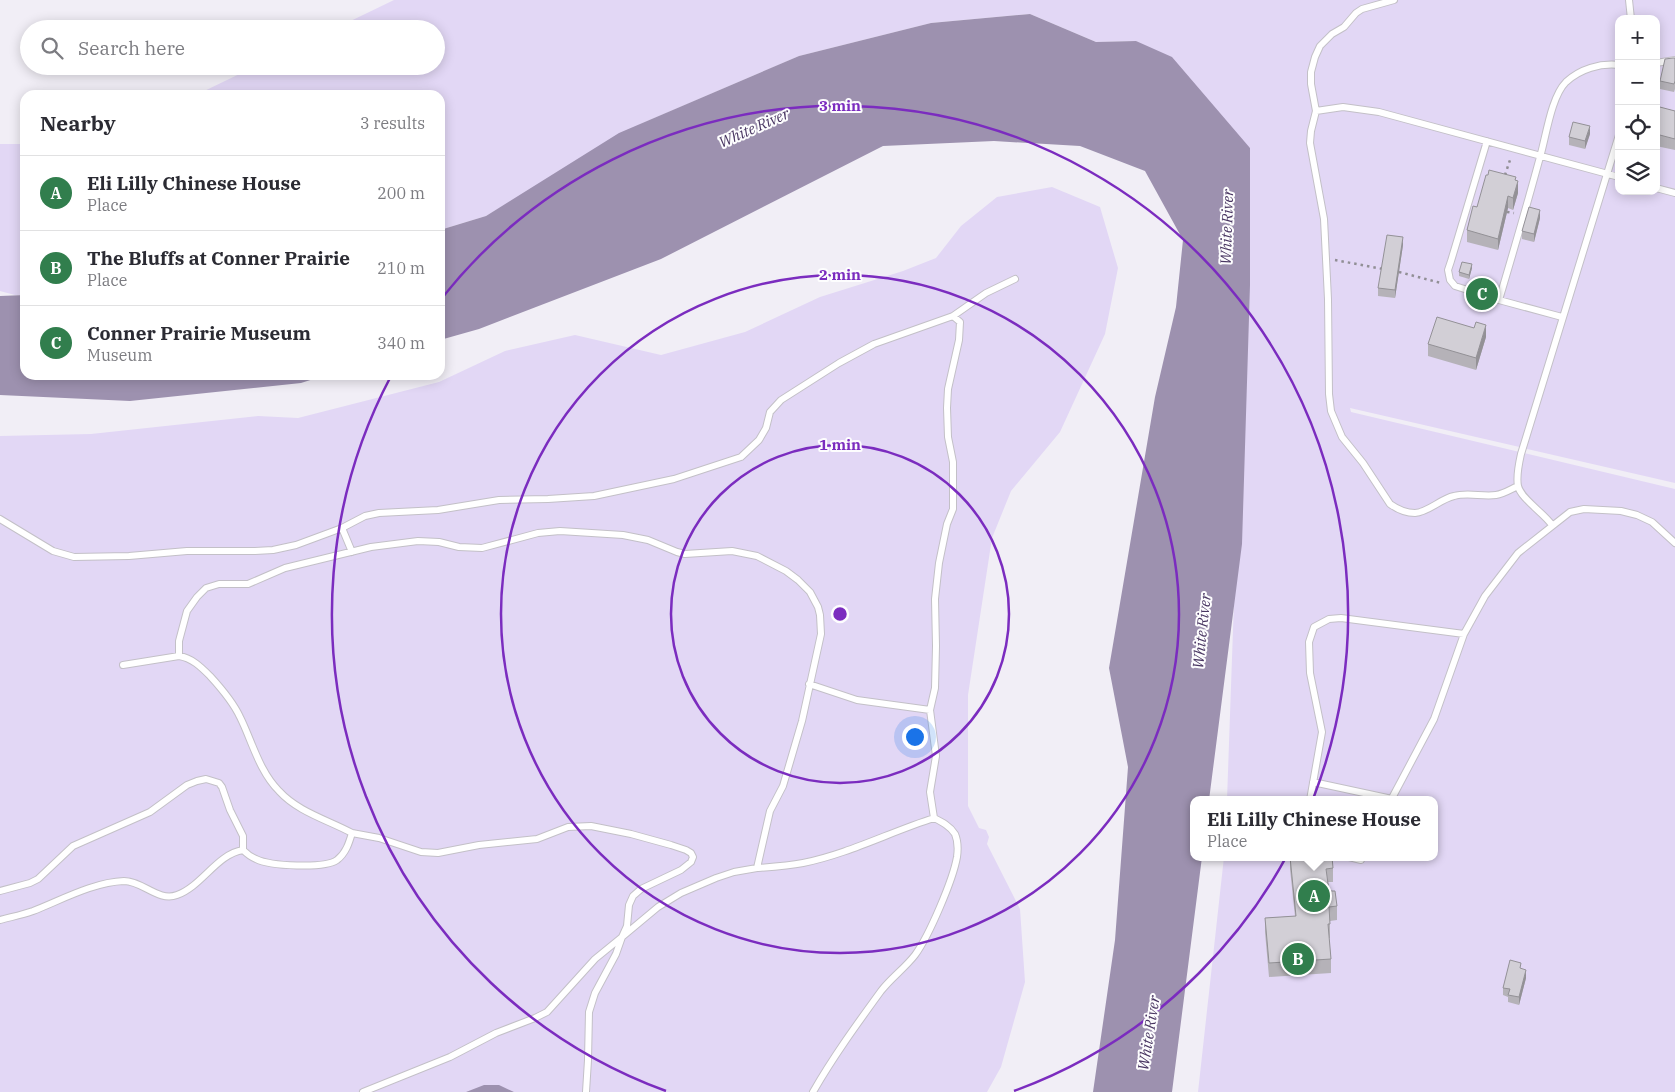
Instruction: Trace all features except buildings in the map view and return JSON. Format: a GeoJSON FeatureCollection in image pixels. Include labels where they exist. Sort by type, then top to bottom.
{"type":"FeatureCollection","features":[{"type":"Feature","properties":{"kind":"lane"},"geometry":{"type":"LineString","coordinates":[[1394,0],[1362,9],[1356,13],[1344,27],[1332,34],[1320,46],[1311,72],[1311,84],[1316,111],[1310,143],[1324,219],[1331,411],[1342,437],[1364,463],[1390,504],[1396,509],[1415,513],[1424,511],[1452,496],[1462,494],[1499,495],[1518,486]]}},
{"type":"Feature","properties":{"kind":"lane"},"geometry":{"type":"LineString","coordinates":[[1629,0],[1631,15]]}},
{"type":"Feature","properties":{"kind":"lane"},"geometry":{"type":"LineString","coordinates":[[1660,62],[1675,60]]}},
{"type":"Feature","properties":{"kind":"lane"},"geometry":{"type":"LineString","coordinates":[[1499,300],[1541,156],[1553,105],[1566,83],[1585,70],[1605,64],[1615,65]]}},
{"type":"Feature","properties":{"kind":"lane"},"geometry":{"type":"LineString","coordinates":[[1316,111],[1354,108],[1379,112],[1615,175]]}},
{"type":"Feature","properties":{"kind":"lane"},"geometry":{"type":"LineString","coordinates":[[1488,141],[1448,270],[1450,280],[1455,286],[1562,317]]}},
{"type":"Feature","properties":{"kind":"lane"},"geometry":{"type":"LineString","coordinates":[[1552,525],[1518,486],[1518,467],[1615,147]]}},
{"type":"Feature","properties":{"kind":"lane"},"geometry":{"type":"LineString","coordinates":[[1660,189],[1675,193]]}},
{"type":"Feature","properties":{"kind":"lane"},"geometry":{"type":"LineString","coordinates":[[0,519],[54,550],[74,557],[129,556],[187,551],[255,552],[296,545],[342,528],[365,516],[378,513],[438,510],[499,500],[556,499],[602,494],[674,479],[741,457],[759,440],[766,428],[770,412],[781,400],[839,363],[874,344],[954,316],[986,293],[1015,279]]}},
{"type":"Feature","properties":{"kind":"lane"},"geometry":{"type":"LineString","coordinates":[[934,818],[930,792],[936,756],[930,710],[935,688],[935,599],[938,572],[947,524],[953,509],[954,462],[948,436],[947,408],[948,389],[959,340],[960,322],[954,316]]}},
{"type":"Feature","properties":{"kind":"lane"},"geometry":{"type":"LineString","coordinates":[[1394,796],[1434,719],[1464,634],[1485,596],[1518,553],[1570,512],[1584,509],[1620,511],[1637,515],[1652,522],[1675,543]]}},
{"type":"Feature","properties":{"kind":"lane"},"geometry":{"type":"LineString","coordinates":[[342,528],[352,552]]}},
{"type":"Feature","properties":{"kind":"lane"},"geometry":{"type":"LineString","coordinates":[[179,656],[180,640],[187,611],[206,588],[219,584],[248,584],[285,568],[371,547],[418,541],[482,548],[538,533],[560,531],[623,534],[648,540],[685,554],[732,552],[757,556],[772,563],[798,580],[810,592],[818,607],[821,634],[802,721],[783,786],[770,811],[757,868]]}},
{"type":"Feature","properties":{"kind":"lane"},"geometry":{"type":"LineString","coordinates":[[1311,796],[1322,732],[1310,673],[1309,642],[1314,627],[1329,619],[1341,618],[1464,634]]}},
{"type":"Feature","properties":{"kind":"lane"},"geometry":{"type":"LineString","coordinates":[[123,665],[179,656],[186,657],[196,663],[224,693],[239,714],[255,754],[277,790],[293,803],[352,833],[379,838],[421,852],[438,854],[478,846],[537,839],[568,827],[591,826],[671,844],[691,854],[693,857],[691,862],[681,870],[641,889],[633,896],[629,905],[627,926],[616,954],[595,993],[589,1012],[586,1092]]}},
{"type":"Feature","properties":{"kind":"lane"},"geometry":{"type":"LineString","coordinates":[[809,684],[857,700],[930,710]]}},
{"type":"Feature","properties":{"kind":"lane"},"geometry":{"type":"LineString","coordinates":[[0,891],[30,883],[42,875],[73,846],[150,812],[187,785],[206,779],[218,783],[222,787],[230,810],[243,836],[243,850]]}},
{"type":"Feature","properties":{"kind":"lane"},"geometry":{"type":"LineString","coordinates":[[1313,782],[1374,796]]}},
{"type":"Feature","properties":{"kind":"lane"},"geometry":{"type":"LineString","coordinates":[[363,1092],[450,1057],[496,1033],[547,1012],[588,966],[658,906],[681,893],[734,872],[803,863],[826,857],[873,842],[934,818],[944,822],[954,834],[958,850],[949,884],[931,926],[915,955],[883,988],[831,1060],[813,1092]]}},
{"type":"Feature","properties":{"kind":"lane"},"geometry":{"type":"LineString","coordinates":[[243,850],[256,859],[266,862],[322,865],[338,859],[348,846],[352,833]]}},
{"type":"Feature","properties":{"kind":"lane"},"geometry":{"type":"LineString","coordinates":[[0,920],[31,912],[69,896],[111,882],[133,882],[162,896],[176,896],[231,854],[243,850]]}},
{"type":"Feature","properties":{"kind":"path"},"geometry":{"type":"LineString","coordinates":[[1504,181],[1514,148]]}},
{"type":"Feature","properties":{"kind":"path"},"geometry":{"type":"LineString","coordinates":[[1517,217],[1519,209]]}},
{"type":"Feature","properties":{"kind":"path"},"geometry":{"type":"LineString","coordinates":[[1326,259],[1383,269]]}},
{"type":"Feature","properties":{"kind":"path"},"geometry":{"type":"LineString","coordinates":[[1399,272],[1455,286]]}},
{"type":"Feature","properties":{"kind":"shaded area"},"geometry":{"type":"Polygon","coordinates":[[[394,0],[1675,0],[1675,483],[1350,408],[1351,412],[1675,489],[1675,1092],[1198,1092],[1224,861],[1438,861],[1438,796],[1227,796],[1250,148],[1136,41],[1096,42],[1030,14],[931,23],[799,56],[643,123],[486,216],[445,228],[445,90],[206,90],[237,75],[445,75],[445,20],[353,20],[394,0]]]}},
{"type":"Feature","properties":{"kind":"shaded area"},"geometry":{"type":"Polygon","coordinates":[[[0,144],[20,144],[20,295],[0,291],[0,144]]]}},
{"type":"Feature","properties":{"kind":"shaded area"},"geometry":{"type":"Polygon","coordinates":[[[1052,187],[1100,207],[1118,268],[1105,334],[1060,432],[1011,491],[992,538],[968,695],[968,806],[979,828],[986,830],[989,837],[987,844],[1020,909],[1025,982],[1001,1067],[987,1092],[0,1092],[0,436],[91,434],[258,416],[298,418],[439,382],[505,351],[575,335],[661,355],[745,332],[820,297],[903,271],[936,258],[961,226],[997,197],[1052,187]]]}},
{"type":"Feature","properties":{"kind":"water","name":"White River"},"geometry":{"type":"Polygon","coordinates":[[[1030,14],[1096,42],[1136,41],[1172,57],[1250,148],[1250,285],[1242,544],[1210,796],[1190,796],[1190,861],[1201,861],[1172,1092],[1093,1092],[1115,940],[1128,767],[1109,668],[1155,397],[1176,307],[1183,240],[1145,171],[1080,146],[994,141],[883,146],[661,259],[479,329],[445,339],[445,228],[486,216],[619,133],[799,56],[931,23],[1030,14]]]}},
{"type":"Feature","properties":{"kind":"water"},"geometry":{"type":"Polygon","coordinates":[[[20,295],[20,380],[310,380],[301,383],[130,401],[0,395],[0,296],[20,295]]]}},
{"type":"Feature","properties":{"kind":"water"},"geometry":{"type":"Polygon","coordinates":[[[484,1085],[499,1085],[514,1092],[466,1092],[484,1085]]]}},
{"type":"Feature","properties":{"kind":"place","name":"Conner Prairie Museum"},"geometry":{"type":"Point","coordinates":[1482,294]}},
{"type":"Feature","properties":{"kind":"place","name":"Eli Lilly Chinese House"},"geometry":{"type":"Point","coordinates":[1314,896]}},
{"type":"Feature","properties":{"kind":"place","name":"The Bluffs at Conner Prairie"},"geometry":{"type":"Point","coordinates":[1298,959]}}]}
